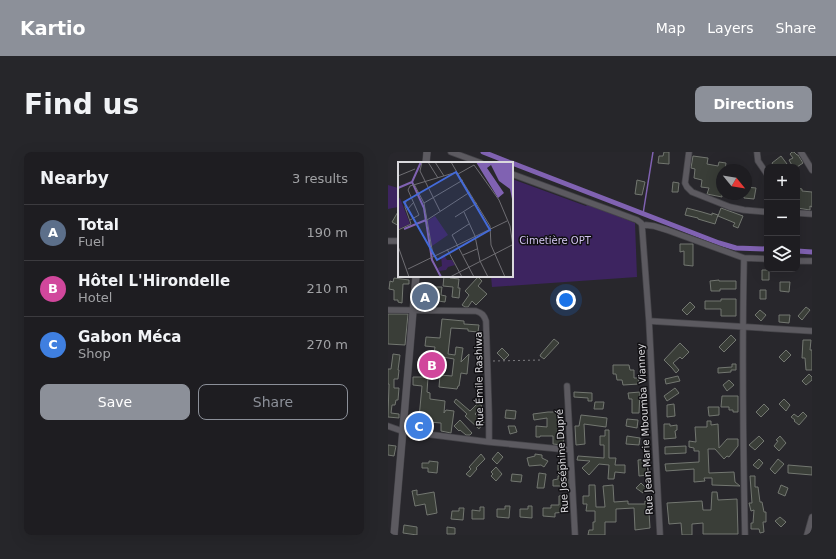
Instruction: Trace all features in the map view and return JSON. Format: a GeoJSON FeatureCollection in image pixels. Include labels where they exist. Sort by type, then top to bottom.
{"type":"FeatureCollection","features":[{"type":"Feature","properties":{"kind":"street"},"geometry":{"type":"LineString","coordinates":[[426,162],[427,152]]}},
{"type":"Feature","properties":{"kind":"street"},"geometry":{"type":"LineString","coordinates":[[451,152],[478,162]]}},
{"type":"Feature","properties":{"kind":"street"},"geometry":{"type":"LineString","coordinates":[[689,152],[685,183],[686,187],[692,192],[730,207],[764,212]]}},
{"type":"Feature","properties":{"kind":"street"},"geometry":{"type":"LineString","coordinates":[[757,152],[758,161],[764,170]]}},
{"type":"Feature","properties":{"kind":"street"},"geometry":{"type":"LineString","coordinates":[[801,152],[812,170]]}},
{"type":"Feature","properties":{"kind":"street"},"geometry":{"type":"LineString","coordinates":[[513,174],[637,220],[642,226],[654,226],[667,230],[744,258],[764,259]]}},
{"type":"Feature","properties":{"kind":"street"},"geometry":{"type":"LineString","coordinates":[[800,213],[812,214]]}},
{"type":"Feature","properties":{"kind":"street","name":"Rue Jean-Marie Mboumba Vianney"},"geometry":{"type":"LineString","coordinates":[[642,226],[649,321],[660,535]]}},
{"type":"Feature","properties":{"kind":"street"},"geometry":{"type":"LineString","coordinates":[[744,258],[742,328],[745,535]]}},
{"type":"Feature","properties":{"kind":"street"},"geometry":{"type":"LineString","coordinates":[[800,261],[812,261]]}},
{"type":"Feature","properties":{"kind":"street"},"geometry":{"type":"LineString","coordinates":[[394,535],[416,277]]}},
{"type":"Feature","properties":{"kind":"street"},"geometry":{"type":"LineString","coordinates":[[388,310],[413,310]]}},
{"type":"Feature","properties":{"kind":"street","name":"Rue Émile Rashiwa"},"geometry":{"type":"LineString","coordinates":[[413,310],[476,310],[484,316],[486,321],[489,442]]}},
{"type":"Feature","properties":{"kind":"street"},"geometry":{"type":"LineString","coordinates":[[649,321],[742,328],[812,331]]}},
{"type":"Feature","properties":{"kind":"street","name":"Rue Joséphine Dupré"},"geometry":{"type":"LineString","coordinates":[[567,386],[575,535]]}},
{"type":"Feature","properties":{"kind":"street"},"geometry":{"type":"LineString","coordinates":[[388,426],[402,431],[570,450]]}},
{"type":"Feature","properties":{"kind":"street"},"geometry":{"type":"LineString","coordinates":[[807,535],[812,517]]}},
{"type":"Feature","properties":{"kind":"path"},"geometry":{"type":"LineString","coordinates":[[487,362],[542,360]]}},
{"type":"Feature","properties":{"kind":"green space","name":"Cimetière OPT"},"geometry":{"type":"Polygon","coordinates":[[[513,179],[586,206],[588,204],[635,223],[637,277],[492,287],[491,277],[513,277],[513,179]]]}},
{"type":"Feature","properties":{"kind":"green space"},"geometry":{"type":"Polygon","coordinates":[[[388,185],[398,188],[398,207],[388,209],[388,185]]]}},
{"type":"Feature","properties":{"kind":"building"},"geometry":{"type":"Polygon","coordinates":[[[664,152],[669,152],[669,164],[658,163],[659,156],[663,156],[664,152]]]}},
{"type":"Feature","properties":{"kind":"building"},"geometry":{"type":"Polygon","coordinates":[[[794,152],[803,163],[800,165],[791,164],[789,160],[793,158],[790,154],[794,152]]]}},
{"type":"Feature","properties":{"kind":"building"},"geometry":{"type":"Polygon","coordinates":[[[693,156],[708,158],[707,164],[716,166],[716,196],[707,194],[709,188],[701,187],[702,180],[694,178],[695,169],[691,168],[693,156]]]}},
{"type":"Feature","properties":{"kind":"building"},"geometry":{"type":"Polygon","coordinates":[[[781,156],[787,164],[772,164],[781,156]]]}},
{"type":"Feature","properties":{"kind":"building"},"geometry":{"type":"Polygon","coordinates":[[[719,162],[726,164],[718,164],[719,162]]]}},
{"type":"Feature","properties":{"kind":"building"},"geometry":{"type":"Polygon","coordinates":[[[637,180],[645,182],[642,195],[635,194],[637,180]]]}},
{"type":"Feature","properties":{"kind":"building"},"geometry":{"type":"Polygon","coordinates":[[[673,182],[679,183],[678,192],[672,192],[673,182]]]}},
{"type":"Feature","properties":{"kind":"building"},"geometry":{"type":"Polygon","coordinates":[[[752,188],[756,188],[754,199],[752,199],[752,188]]]}},
{"type":"Feature","properties":{"kind":"building"},"geometry":{"type":"Polygon","coordinates":[[[800,189],[802,189],[802,191],[812,192],[812,207],[810,206],[810,210],[800,208],[800,189]]]}},
{"type":"Feature","properties":{"kind":"building"},"geometry":{"type":"Polygon","coordinates":[[[687,208],[712,215],[712,213],[718,215],[715,224],[685,215],[687,208]]]}},
{"type":"Feature","properties":{"kind":"building"},"geometry":{"type":"Polygon","coordinates":[[[721,208],[743,216],[738,228],[733,226],[735,223],[718,216],[721,208]]]}},
{"type":"Feature","properties":{"kind":"building"},"geometry":{"type":"Polygon","coordinates":[[[398,212],[398,225],[392,222],[398,212]]]}},
{"type":"Feature","properties":{"kind":"building"},"geometry":{"type":"Polygon","coordinates":[[[680,244],[693,244],[693,266],[684,265],[684,251],[680,252],[680,244]]]}},
{"type":"Feature","properties":{"kind":"building"},"geometry":{"type":"Polygon","coordinates":[[[762,270],[764,270],[764,272],[769,272],[769,280],[762,280],[762,270]]]}},
{"type":"Feature","properties":{"kind":"building"},"geometry":{"type":"Polygon","coordinates":[[[444,277],[459,279],[459,298],[452,297],[453,287],[443,286],[444,277]]]}},
{"type":"Feature","properties":{"kind":"building"},"geometry":{"type":"Polygon","coordinates":[[[478,277],[482,281],[478,286],[487,294],[476,305],[472,301],[468,307],[465,307],[462,305],[469,295],[465,291],[478,277]]]}},
{"type":"Feature","properties":{"kind":"building"},"geometry":{"type":"Polygon","coordinates":[[[394,278],[409,280],[409,284],[403,284],[402,303],[398,302],[398,300],[394,300],[394,290],[389,289],[390,281],[393,282],[394,278]]]}},
{"type":"Feature","properties":{"kind":"building"},"geometry":{"type":"Polygon","coordinates":[[[710,281],[736,281],[736,289],[720,289],[720,291],[711,291],[710,281]]]}},
{"type":"Feature","properties":{"kind":"building"},"geometry":{"type":"Polygon","coordinates":[[[780,282],[790,282],[789,292],[780,291],[780,282]]]}},
{"type":"Feature","properties":{"kind":"building"},"geometry":{"type":"Polygon","coordinates":[[[433,287],[442,287],[441,295],[446,296],[445,302],[431,302],[431,299],[424,298],[424,294],[433,295],[433,287]]]}},
{"type":"Feature","properties":{"kind":"building"},"geometry":{"type":"Polygon","coordinates":[[[760,290],[766,290],[766,299],[760,299],[760,290]]]}},
{"type":"Feature","properties":{"kind":"building"},"geometry":{"type":"Polygon","coordinates":[[[721,299],[736,299],[736,316],[721,316],[721,309],[705,309],[705,301],[721,301],[721,299]]]}},
{"type":"Feature","properties":{"kind":"building"},"geometry":{"type":"Polygon","coordinates":[[[690,302],[695,307],[687,315],[682,310],[690,302]]]}},
{"type":"Feature","properties":{"kind":"building"},"geometry":{"type":"Polygon","coordinates":[[[806,307],[810,310],[802,320],[798,316],[806,307]]]}},
{"type":"Feature","properties":{"kind":"building"},"geometry":{"type":"Polygon","coordinates":[[[760,310],[766,315],[761,321],[755,315],[760,310]]]}},
{"type":"Feature","properties":{"kind":"building"},"geometry":{"type":"Polygon","coordinates":[[[388,314],[408,314],[405,345],[388,344],[388,314]]]}},
{"type":"Feature","properties":{"kind":"building"},"geometry":{"type":"Polygon","coordinates":[[[779,315],[790,315],[789,323],[779,322],[779,315]]]}},
{"type":"Feature","properties":{"kind":"building"},"geometry":{"type":"Polygon","coordinates":[[[442,319],[464,321],[464,324],[479,325],[478,332],[468,331],[468,329],[451,328],[448,354],[455,355],[456,347],[463,348],[461,362],[469,354],[467,374],[461,373],[459,386],[457,389],[439,387],[440,375],[452,376],[454,359],[437,356],[437,366],[432,366],[435,347],[425,346],[426,337],[440,338],[442,319]]]}},
{"type":"Feature","properties":{"kind":"building"},"geometry":{"type":"Polygon","coordinates":[[[731,335],[736,340],[724,352],[719,347],[731,335]]]}},
{"type":"Feature","properties":{"kind":"building"},"geometry":{"type":"Polygon","coordinates":[[[554,339],[559,343],[544,359],[540,356],[541,354],[554,339]]]}},
{"type":"Feature","properties":{"kind":"building"},"geometry":{"type":"Polygon","coordinates":[[[803,340],[811,340],[810,350],[812,350],[812,370],[806,370],[805,358],[802,358],[803,340]]]}},
{"type":"Feature","properties":{"kind":"building"},"geometry":{"type":"Polygon","coordinates":[[[680,343],[689,352],[682,359],[680,357],[673,363],[679,370],[676,373],[664,360],[680,343]]]}},
{"type":"Feature","properties":{"kind":"building"},"geometry":{"type":"Polygon","coordinates":[[[502,348],[509,355],[504,360],[497,353],[502,348]]]}},
{"type":"Feature","properties":{"kind":"building"},"geometry":{"type":"Polygon","coordinates":[[[786,350],[791,355],[784,362],[779,357],[786,350]]]}},
{"type":"Feature","properties":{"kind":"building"},"geometry":{"type":"Polygon","coordinates":[[[393,354],[400,355],[398,379],[394,379],[394,388],[399,388],[398,400],[396,400],[395,405],[392,405],[391,413],[399,414],[399,418],[388,417],[388,369],[391,369],[393,354]]]}},
{"type":"Feature","properties":{"kind":"building"},"geometry":{"type":"Polygon","coordinates":[[[732,364],[736,364],[736,370],[718,373],[718,368],[732,367],[732,364]]]}},
{"type":"Feature","properties":{"kind":"building"},"geometry":{"type":"Polygon","coordinates":[[[613,365],[629,365],[630,370],[634,370],[634,378],[638,378],[639,384],[623,385],[622,380],[617,380],[616,374],[613,374],[613,365]]]}},
{"type":"Feature","properties":{"kind":"building"},"geometry":{"type":"Polygon","coordinates":[[[809,374],[812,377],[812,380],[806,385],[802,381],[809,374]]]}},
{"type":"Feature","properties":{"kind":"building"},"geometry":{"type":"Polygon","coordinates":[[[678,376],[680,381],[666,384],[665,379],[678,376]]]}},
{"type":"Feature","properties":{"kind":"building"},"geometry":{"type":"Polygon","coordinates":[[[413,377],[428,377],[427,392],[430,393],[430,399],[445,401],[444,413],[446,410],[454,411],[451,433],[441,431],[441,423],[429,422],[428,429],[413,428],[414,417],[419,418],[422,386],[413,385],[413,377]]]}},
{"type":"Feature","properties":{"kind":"building"},"geometry":{"type":"Polygon","coordinates":[[[729,380],[734,385],[727,391],[723,385],[729,380]]]}},
{"type":"Feature","properties":{"kind":"building"},"geometry":{"type":"Polygon","coordinates":[[[675,388],[679,393],[667,401],[664,396],[675,388]]]}},
{"type":"Feature","properties":{"kind":"building"},"geometry":{"type":"Polygon","coordinates":[[[574,392],[592,393],[592,401],[588,401],[588,398],[574,397],[574,392]]]}},
{"type":"Feature","properties":{"kind":"building"},"geometry":{"type":"Polygon","coordinates":[[[640,392],[639,413],[632,413],[632,399],[629,399],[628,393],[640,392]]]}},
{"type":"Feature","properties":{"kind":"building"},"geometry":{"type":"Polygon","coordinates":[[[722,396],[738,396],[738,412],[729,410],[729,407],[721,407],[722,396]]]}},
{"type":"Feature","properties":{"kind":"building"},"geometry":{"type":"Polygon","coordinates":[[[456,399],[470,411],[478,403],[482,406],[475,414],[484,422],[479,429],[465,416],[467,414],[454,402],[456,399]]]}},
{"type":"Feature","properties":{"kind":"building"},"geometry":{"type":"Polygon","coordinates":[[[784,399],[790,405],[786,411],[779,404],[784,399]]]}},
{"type":"Feature","properties":{"kind":"building"},"geometry":{"type":"Polygon","coordinates":[[[595,402],[604,402],[603,409],[594,409],[595,402]]]}},
{"type":"Feature","properties":{"kind":"building"},"geometry":{"type":"Polygon","coordinates":[[[674,404],[675,416],[667,417],[667,405],[674,404]]]}},
{"type":"Feature","properties":{"kind":"building"},"geometry":{"type":"Polygon","coordinates":[[[764,404],[769,409],[761,417],[756,412],[764,404]]]}},
{"type":"Feature","properties":{"kind":"building"},"geometry":{"type":"Polygon","coordinates":[[[708,407],[719,407],[719,415],[709,416],[708,407]]]}},
{"type":"Feature","properties":{"kind":"building"},"geometry":{"type":"Polygon","coordinates":[[[506,410],[516,411],[515,419],[505,418],[506,410]]]}},
{"type":"Feature","properties":{"kind":"building"},"geometry":{"type":"Polygon","coordinates":[[[561,412],[561,432],[564,433],[563,445],[553,444],[553,436],[536,437],[536,426],[547,427],[547,418],[534,420],[533,414],[561,412]]]}},
{"type":"Feature","properties":{"kind":"building"},"geometry":{"type":"Polygon","coordinates":[[[803,412],[807,416],[799,425],[791,417],[794,414],[798,417],[803,412]]]}},
{"type":"Feature","properties":{"kind":"building"},"geometry":{"type":"Polygon","coordinates":[[[581,415],[607,418],[606,427],[584,424],[585,444],[576,445],[575,426],[579,426],[581,415]]]}},
{"type":"Feature","properties":{"kind":"building"},"geometry":{"type":"Polygon","coordinates":[[[627,419],[638,420],[637,428],[626,426],[627,419]]]}},
{"type":"Feature","properties":{"kind":"building"},"geometry":{"type":"Polygon","coordinates":[[[460,420],[472,433],[470,435],[466,435],[454,426],[460,420]]]}},
{"type":"Feature","properties":{"kind":"building"},"geometry":{"type":"Polygon","coordinates":[[[707,421],[711,421],[711,425],[718,424],[719,448],[727,439],[738,439],[738,446],[729,457],[727,456],[724,459],[715,449],[708,449],[709,473],[734,472],[735,482],[740,486],[712,485],[712,478],[704,478],[705,481],[694,482],[694,469],[666,471],[665,464],[699,462],[699,451],[694,451],[694,448],[689,447],[689,441],[696,442],[695,427],[707,427],[707,421]]]}},
{"type":"Feature","properties":{"kind":"building"},"geometry":{"type":"Polygon","coordinates":[[[664,424],[670,424],[670,426],[677,425],[677,430],[675,431],[676,438],[664,439],[664,424]]]}},
{"type":"Feature","properties":{"kind":"building"},"geometry":{"type":"Polygon","coordinates":[[[508,426],[515,426],[517,432],[510,434],[508,426]]]}},
{"type":"Feature","properties":{"kind":"building"},"geometry":{"type":"Polygon","coordinates":[[[605,430],[609,430],[609,458],[616,458],[615,465],[625,465],[625,473],[615,472],[614,479],[608,479],[609,465],[599,464],[589,475],[582,468],[590,461],[577,460],[578,456],[604,458],[604,445],[600,445],[600,436],[605,436],[605,430]]]}},
{"type":"Feature","properties":{"kind":"building"},"geometry":{"type":"Polygon","coordinates":[[[627,436],[640,438],[639,445],[626,444],[627,436]]]}},
{"type":"Feature","properties":{"kind":"building"},"geometry":{"type":"Polygon","coordinates":[[[759,436],[764,441],[755,450],[749,445],[759,436]]]}},
{"type":"Feature","properties":{"kind":"building"},"geometry":{"type":"Polygon","coordinates":[[[780,436],[786,443],[779,451],[774,446],[778,441],[776,440],[780,436]]]}},
{"type":"Feature","properties":{"kind":"building"},"geometry":{"type":"Polygon","coordinates":[[[388,445],[396,446],[394,456],[388,455],[388,445]]]}},
{"type":"Feature","properties":{"kind":"building"},"geometry":{"type":"Polygon","coordinates":[[[686,446],[686,453],[665,454],[665,447],[686,446]]]}},
{"type":"Feature","properties":{"kind":"building"},"geometry":{"type":"Polygon","coordinates":[[[498,452],[503,457],[497,464],[492,459],[498,452]]]}},
{"type":"Feature","properties":{"kind":"building"},"geometry":{"type":"Polygon","coordinates":[[[481,454],[485,459],[470,477],[466,474],[471,469],[469,467],[481,454]]]}},
{"type":"Feature","properties":{"kind":"building"},"geometry":{"type":"Polygon","coordinates":[[[535,454],[542,455],[542,458],[548,461],[544,467],[541,465],[529,466],[527,458],[535,456],[535,454]]]}},
{"type":"Feature","properties":{"kind":"building"},"geometry":{"type":"Polygon","coordinates":[[[647,459],[647,475],[639,476],[638,460],[647,459]]]}},
{"type":"Feature","properties":{"kind":"building"},"geometry":{"type":"Polygon","coordinates":[[[759,459],[763,463],[758,469],[753,465],[759,459]]]}},
{"type":"Feature","properties":{"kind":"building"},"geometry":{"type":"Polygon","coordinates":[[[778,459],[784,464],[775,474],[770,469],[778,459]]]}},
{"type":"Feature","properties":{"kind":"building"},"geometry":{"type":"Polygon","coordinates":[[[429,461],[438,462],[437,473],[428,472],[428,468],[422,468],[422,463],[429,463],[429,461]]]}},
{"type":"Feature","properties":{"kind":"building"},"geometry":{"type":"Polygon","coordinates":[[[565,461],[568,486],[553,486],[553,480],[558,479],[559,476],[558,462],[565,461]]]}},
{"type":"Feature","properties":{"kind":"building"},"geometry":{"type":"Polygon","coordinates":[[[788,465],[812,467],[812,475],[788,473],[788,465]]]}},
{"type":"Feature","properties":{"kind":"building"},"geometry":{"type":"Polygon","coordinates":[[[496,467],[502,474],[496,481],[491,476],[493,474],[491,472],[496,467]]]}},
{"type":"Feature","properties":{"kind":"building"},"geometry":{"type":"Polygon","coordinates":[[[539,473],[546,474],[544,488],[537,488],[539,473]]]}},
{"type":"Feature","properties":{"kind":"building"},"geometry":{"type":"Polygon","coordinates":[[[512,474],[522,475],[521,482],[511,481],[512,474]]]}},
{"type":"Feature","properties":{"kind":"building"},"geometry":{"type":"Polygon","coordinates":[[[750,476],[755,476],[755,487],[758,487],[760,502],[762,502],[764,512],[766,512],[766,522],[763,522],[764,532],[760,533],[759,529],[751,529],[754,510],[751,511],[749,503],[752,503],[750,476]]]}},
{"type":"Feature","properties":{"kind":"building"},"geometry":{"type":"Polygon","coordinates":[[[641,483],[647,489],[643,493],[636,488],[641,483]]]}},
{"type":"Feature","properties":{"kind":"building"},"geometry":{"type":"Polygon","coordinates":[[[589,485],[595,485],[596,507],[605,507],[603,486],[613,485],[614,502],[628,501],[628,504],[645,504],[645,501],[650,501],[650,528],[635,530],[634,508],[616,509],[616,522],[605,522],[605,535],[588,535],[589,530],[593,530],[593,522],[595,522],[595,511],[586,511],[587,504],[583,504],[583,496],[589,496],[589,485]]]}},
{"type":"Feature","properties":{"kind":"building"},"geometry":{"type":"Polygon","coordinates":[[[781,485],[788,488],[785,496],[778,493],[781,485]]]}},
{"type":"Feature","properties":{"kind":"building"},"geometry":{"type":"Polygon","coordinates":[[[417,490],[417,495],[434,492],[437,513],[427,515],[425,504],[415,506],[412,491],[417,490]]]}},
{"type":"Feature","properties":{"kind":"building"},"geometry":{"type":"Polygon","coordinates":[[[712,492],[717,492],[718,500],[737,499],[738,534],[703,534],[703,523],[692,524],[692,535],[682,535],[681,523],[669,524],[667,503],[702,501],[703,510],[711,510],[712,492]]]}},
{"type":"Feature","properties":{"kind":"building"},"geometry":{"type":"Polygon","coordinates":[[[564,495],[565,512],[555,513],[555,517],[543,516],[543,508],[551,508],[551,505],[559,505],[559,496],[564,495]]]}},
{"type":"Feature","properties":{"kind":"building"},"geometry":{"type":"Polygon","coordinates":[[[505,506],[510,506],[509,518],[497,517],[497,509],[505,509],[505,506]]]}},
{"type":"Feature","properties":{"kind":"building"},"geometry":{"type":"Polygon","coordinates":[[[528,506],[532,506],[532,518],[520,517],[520,509],[528,509],[528,506]]]}},
{"type":"Feature","properties":{"kind":"building"},"geometry":{"type":"Polygon","coordinates":[[[480,507],[484,507],[484,519],[472,519],[472,510],[480,511],[480,507]]]}},
{"type":"Feature","properties":{"kind":"building"},"geometry":{"type":"Polygon","coordinates":[[[459,508],[464,508],[463,520],[451,519],[452,511],[459,511],[459,508]]]}},
{"type":"Feature","properties":{"kind":"building"},"geometry":{"type":"Polygon","coordinates":[[[780,517],[786,522],[781,527],[775,521],[780,517]]]}},
{"type":"Feature","properties":{"kind":"building"},"geometry":{"type":"Polygon","coordinates":[[[404,525],[417,527],[417,535],[403,533],[404,525]]]}},
{"type":"Feature","properties":{"kind":"building"},"geometry":{"type":"Polygon","coordinates":[[[447,527],[455,528],[455,534],[447,534],[447,527]]]}},
{"type":"Feature","properties":{"kind":"waterway"},"geometry":{"type":"LineString","coordinates":[[483,152],[508,162]]}},
{"type":"Feature","properties":{"kind":"waterway"},"geometry":{"type":"LineString","coordinates":[[643,214],[653,152]]}},
{"type":"Feature","properties":{"kind":"waterway"},"geometry":{"type":"LineString","coordinates":[[513,163],[719,243],[736,248],[764,249]]}},
{"type":"Feature","properties":{"kind":"waterway"},"geometry":{"type":"LineString","coordinates":[[800,251],[812,252]]}},
{"type":"Feature","properties":{"kind":"place","name":"Total"},"geometry":{"type":"Point","coordinates":[425,297]}},
{"type":"Feature","properties":{"kind":"place","name":"Hôtel L'Hirondelle"},"geometry":{"type":"Point","coordinates":[432,365]}},
{"type":"Feature","properties":{"kind":"place","name":"Gabon Méca"},"geometry":{"type":"Point","coordinates":[419,426]}}]}
